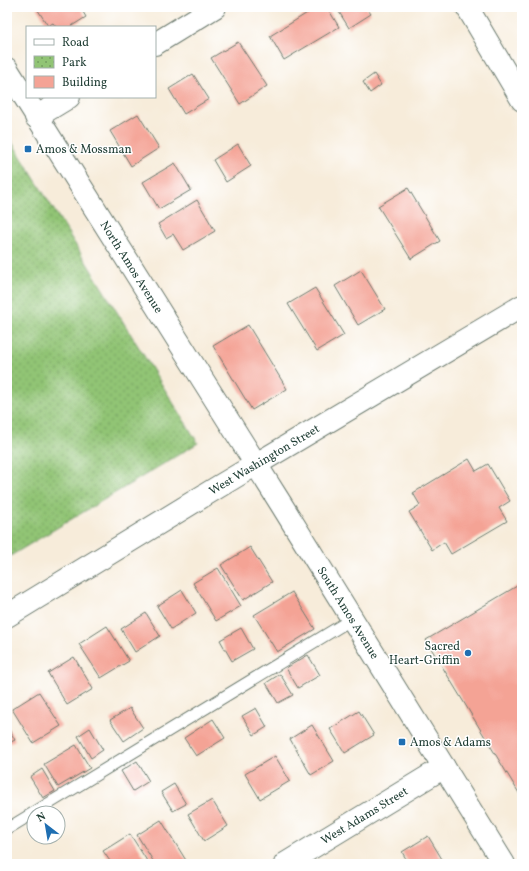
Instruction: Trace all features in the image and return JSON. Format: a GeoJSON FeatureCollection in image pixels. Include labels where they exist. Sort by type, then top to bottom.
{"type":"FeatureCollection","features":[{"type":"Feature","properties":{"kind":"street"},"geometry":{"type":"LineString","coordinates":[[156,43],[215,7]]}},
{"type":"Feature","properties":{"kind":"street"},"geometry":{"type":"LineString","coordinates":[[467,7],[522,100]]}},
{"type":"Feature","properties":{"kind":"street","name":"North Amos Avenue"},"geometry":{"type":"LineString","coordinates":[[7,69],[254,465]]}},
{"type":"Feature","properties":{"kind":"street"},"geometry":{"type":"LineString","coordinates":[[36,117],[67,98]]}},
{"type":"Feature","properties":{"kind":"street","name":"West Washington Street"},"geometry":{"type":"LineString","coordinates":[[7,616],[254,465],[522,306]]}},
{"type":"Feature","properties":{"kind":"street","name":"South Amos Avenue"},"geometry":{"type":"LineString","coordinates":[[254,465],[352,619],[504,864]]}},
{"type":"Feature","properties":{"kind":"street","name":"West Adams Street"},"geometry":{"type":"LineString","coordinates":[[285,864],[444,767]]}},
{"type":"Feature","properties":{"kind":"lane"},"geometry":{"type":"LineString","coordinates":[[7,829],[352,619]]}},
{"type":"Feature","properties":{"kind":"green space"},"geometry":{"type":"Polygon","coordinates":[[[7,134],[198,443],[7,558],[7,134]]]}},
{"type":"Feature","properties":{"kind":"building"},"geometry":{"type":"Polygon","coordinates":[[[36,7],[80,7],[86,17],[72,26],[55,26],[53,23],[48,26],[36,7]]]}},
{"type":"Feature","properties":{"kind":"building"},"geometry":{"type":"Polygon","coordinates":[[[317,7],[327,7],[339,27],[284,60],[270,36],[317,7]]]}},
{"type":"Feature","properties":{"kind":"building"},"geometry":{"type":"Polygon","coordinates":[[[336,7],[366,7],[371,14],[349,28],[336,7]]]}},
{"type":"Feature","properties":{"kind":"building"},"geometry":{"type":"Polygon","coordinates":[[[238,42],[267,86],[240,104],[211,58],[238,42]]]}},
{"type":"Feature","properties":{"kind":"building"},"geometry":{"type":"Polygon","coordinates":[[[193,74],[209,99],[184,114],[169,89],[193,74]]]}},
{"type":"Feature","properties":{"kind":"building"},"geometry":{"type":"Polygon","coordinates":[[[374,74],[381,85],[370,93],[363,82],[374,74]]]}},
{"type":"Feature","properties":{"kind":"building"},"geometry":{"type":"Polygon","coordinates":[[[138,114],[159,148],[131,166],[110,131],[138,114]]]}},
{"type":"Feature","properties":{"kind":"building"},"geometry":{"type":"Polygon","coordinates":[[[238,144],[251,166],[226,182],[213,160],[238,144]]]}},
{"type":"Feature","properties":{"kind":"building"},"geometry":{"type":"Polygon","coordinates":[[[175,163],[191,190],[159,209],[143,182],[175,163]]]}},
{"type":"Feature","properties":{"kind":"building"},"geometry":{"type":"Polygon","coordinates":[[[408,188],[440,241],[411,259],[378,206],[408,188]]]}},
{"type":"Feature","properties":{"kind":"building"},"geometry":{"type":"Polygon","coordinates":[[[197,200],[215,231],[183,250],[173,234],[166,238],[158,224],[197,200]]]}},
{"type":"Feature","properties":{"kind":"building"},"geometry":{"type":"Polygon","coordinates":[[[361,270],[385,309],[358,325],[335,286],[361,270]]]}},
{"type":"Feature","properties":{"kind":"building"},"geometry":{"type":"Polygon","coordinates":[[[315,288],[344,335],[317,351],[288,304],[315,288]]]}},
{"type":"Feature","properties":{"kind":"building"},"geometry":{"type":"Polygon","coordinates":[[[248,325],[287,389],[252,410],[213,346],[248,325]]]}},
{"type":"Feature","properties":{"kind":"building"},"geometry":{"type":"Polygon","coordinates":[[[469,459],[476,471],[488,464],[510,501],[499,508],[507,521],[451,554],[444,542],[432,550],[409,512],[420,505],[413,493],[469,459]]]}},
{"type":"Feature","properties":{"kind":"building"},"geometry":{"type":"Polygon","coordinates":[[[250,547],[272,582],[243,600],[221,565],[250,547]]]}},
{"type":"Feature","properties":{"kind":"building"},"geometry":{"type":"Polygon","coordinates":[[[218,568],[241,606],[216,621],[193,583],[218,568]]]}},
{"type":"Feature","properties":{"kind":"building"},"geometry":{"type":"Polygon","coordinates":[[[522,583],[522,798],[426,640],[522,583]]]}},
{"type":"Feature","properties":{"kind":"building"},"geometry":{"type":"Polygon","coordinates":[[[182,590],[196,613],[171,629],[157,606],[182,590]]]}},
{"type":"Feature","properties":{"kind":"building"},"geometry":{"type":"Polygon","coordinates":[[[292,592],[315,629],[277,652],[254,615],[292,592]]]}},
{"type":"Feature","properties":{"kind":"building"},"geometry":{"type":"Polygon","coordinates":[[[146,613],[160,636],[135,652],[121,629],[146,613]]]}},
{"type":"Feature","properties":{"kind":"building"},"geometry":{"type":"Polygon","coordinates":[[[107,626],[129,661],[101,678],[79,644],[107,626]]]}},
{"type":"Feature","properties":{"kind":"building"},"geometry":{"type":"Polygon","coordinates":[[[241,628],[253,649],[232,661],[220,640],[241,628]]]}},
{"type":"Feature","properties":{"kind":"building"},"geometry":{"type":"Polygon","coordinates":[[[308,655],[320,675],[298,688],[286,668],[308,655]]]}},
{"type":"Feature","properties":{"kind":"building"},"geometry":{"type":"Polygon","coordinates":[[[74,657],[93,689],[67,705],[48,673],[74,657]]]}},
{"type":"Feature","properties":{"kind":"building"},"geometry":{"type":"Polygon","coordinates":[[[280,674],[293,695],[278,703],[266,683],[280,674]]]}},
{"type":"Feature","properties":{"kind":"building"},"geometry":{"type":"Polygon","coordinates":[[[39,692],[61,726],[33,743],[12,709],[39,692]]]}},
{"type":"Feature","properties":{"kind":"building"},"geometry":{"type":"Polygon","coordinates":[[[130,708],[143,728],[124,741],[110,720],[130,708]]]}},
{"type":"Feature","properties":{"kind":"building"},"geometry":{"type":"Polygon","coordinates":[[[256,708],[267,727],[254,735],[242,716],[256,708]]]}},
{"type":"Feature","properties":{"kind":"building"},"geometry":{"type":"Polygon","coordinates":[[[359,711],[374,735],[345,753],[330,729],[359,711]]]}},
{"type":"Feature","properties":{"kind":"building"},"geometry":{"type":"Polygon","coordinates":[[[213,719],[225,738],[196,756],[184,738],[213,719]]]}},
{"type":"Feature","properties":{"kind":"building"},"geometry":{"type":"Polygon","coordinates":[[[312,725],[334,761],[311,775],[290,739],[312,725]]]}},
{"type":"Feature","properties":{"kind":"building"},"geometry":{"type":"Polygon","coordinates":[[[7,726],[15,740],[7,744],[7,726]]]}},
{"type":"Feature","properties":{"kind":"building"},"geometry":{"type":"Polygon","coordinates":[[[90,728],[103,750],[91,758],[78,736],[90,728]]]}},
{"type":"Feature","properties":{"kind":"building"},"geometry":{"type":"Polygon","coordinates":[[[76,745],[90,768],[58,787],[44,764],[76,745]]]}},
{"type":"Feature","properties":{"kind":"building"},"geometry":{"type":"Polygon","coordinates":[[[275,756],[290,781],[260,799],[245,774],[275,756]]]}},
{"type":"Feature","properties":{"kind":"building"},"geometry":{"type":"Polygon","coordinates":[[[137,761],[149,781],[133,791],[121,771],[137,761]]]}},
{"type":"Feature","properties":{"kind":"building"},"geometry":{"type":"Polygon","coordinates":[[[42,769],[55,791],[43,798],[30,777],[42,769]]]}},
{"type":"Feature","properties":{"kind":"building"},"geometry":{"type":"Polygon","coordinates":[[[174,784],[186,804],[173,811],[161,792],[174,784]]]}},
{"type":"Feature","properties":{"kind":"building"},"geometry":{"type":"Polygon","coordinates":[[[212,800],[228,826],[204,841],[188,814],[212,800]]]}},
{"type":"Feature","properties":{"kind":"building"},"geometry":{"type":"Polygon","coordinates":[[[161,820],[187,862],[184,864],[155,864],[137,835],[161,820]]]}},
{"type":"Feature","properties":{"kind":"building"},"geometry":{"type":"Polygon","coordinates":[[[130,834],[149,864],[112,864],[103,851],[130,834]]]}},
{"type":"Feature","properties":{"kind":"building"},"geometry":{"type":"Polygon","coordinates":[[[428,836],[445,864],[409,864],[402,852],[428,836]]]}},
{"type":"Feature","properties":{"kind":"place","name":"Amos & Mossman"},"geometry":{"type":"Point","coordinates":[28,149]}},
{"type":"Feature","properties":{"kind":"place","name":"Sacred Heart-Griffin"},"geometry":{"type":"Point","coordinates":[468,653]}},
{"type":"Feature","properties":{"kind":"place","name":"Amos & Adams"},"geometry":{"type":"Point","coordinates":[402,742]}}]}
